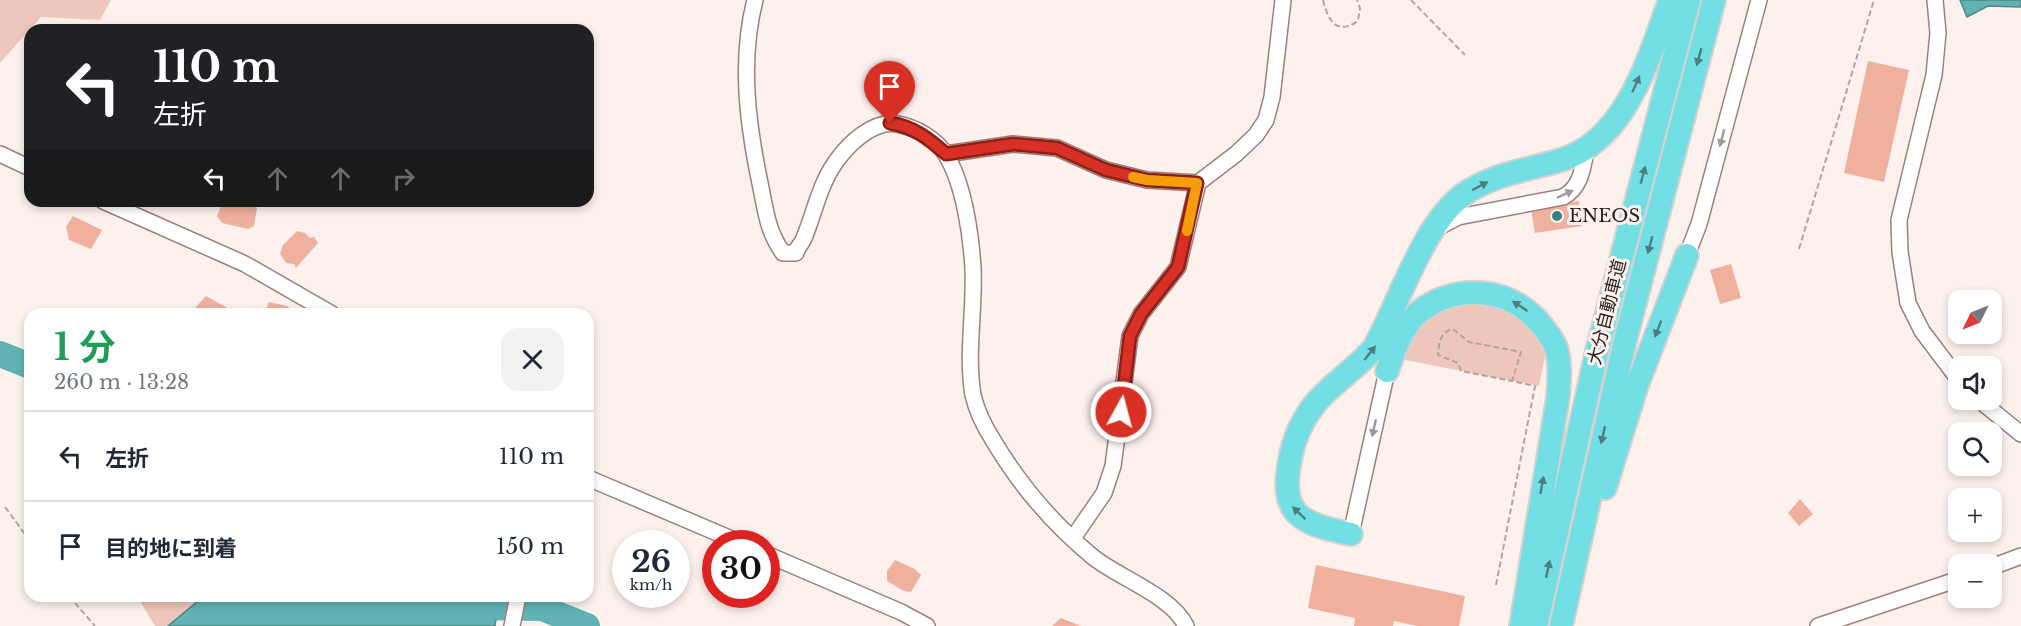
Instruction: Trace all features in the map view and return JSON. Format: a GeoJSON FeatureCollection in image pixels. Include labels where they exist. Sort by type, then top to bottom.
{"type":"FeatureCollection","features":[{"type":"Feature","properties":{"kind":"highway"},"geometry":{"type":"LineString","coordinates":[[1351,534],[1319,526],[1296,513],[1288,500],[1285,484],[1291,451],[1312,407],[1327,390],[1361,363],[1374,348],[1430,234],[1462,195],[1508,173],[1565,159],[1587,146],[1624,110],[1658,34],[1670,0]]}},
{"type":"Feature","properties":{"kind":"highway","name":"大分自動車道"},"geometry":{"type":"LineString","coordinates":[[1536,626],[1594,362],[1689,0]]}},
{"type":"Feature","properties":{"kind":"highway","name":"大分自動車道"},"geometry":{"type":"LineString","coordinates":[[1561,626],[1625,342],[1714,0]]}},
{"type":"Feature","properties":{"kind":"highway"},"geometry":{"type":"LineString","coordinates":[[1570,626],[1616,449],[1687,255]]}},
{"type":"Feature","properties":{"kind":"highway"},"geometry":{"type":"LineString","coordinates":[[1387,371],[1402,333],[1419,312],[1439,300],[1460,292],[1485,292],[1509,299],[1528,310],[1545,329],[1556,348],[1560,370],[1558,397],[1521,626]]}},
{"type":"Feature","properties":{"kind":"street"},"geometry":{"type":"LineString","coordinates":[[755,0],[747,58],[747,100],[757,170],[771,236],[783,253],[796,253],[803,241],[830,169],[862,134],[890,123],[905,125],[926,135],[946,154],[958,186],[970,242],[973,269],[971,348],[973,394],[979,416],[1014,473],[1045,513],[1110,570],[1157,597],[1182,618],[1186,626]]}},
{"type":"Feature","properties":{"kind":"street"},"geometry":{"type":"LineString","coordinates":[[1073,538],[1104,493],[1113,466],[1130,336],[1141,314],[1178,267],[1197,183],[1249,141],[1266,120],[1272,97],[1283,0]]}},
{"type":"Feature","properties":{"kind":"street"},"geometry":{"type":"LineString","coordinates":[[1687,255],[1699,224],[1759,0]]}},
{"type":"Feature","properties":{"kind":"street"},"geometry":{"type":"LineString","coordinates":[[1935,0],[1938,33],[1934,75],[1899,220],[1900,252],[1908,303],[1922,330],[1948,365]]}},
{"type":"Feature","properties":{"kind":"street"},"geometry":{"type":"LineString","coordinates":[[946,154],[1013,144],[1057,148],[1106,170],[1147,180],[1197,183]]}},
{"type":"Feature","properties":{"kind":"street"},"geometry":{"type":"LineString","coordinates":[[1430,234],[1445,222],[1458,217],[1563,197],[1573,192],[1579,182],[1587,146]]}},
{"type":"Feature","properties":{"kind":"street"},"geometry":{"type":"LineString","coordinates":[[0,154],[24,165]]}},
{"type":"Feature","properties":{"kind":"street"},"geometry":{"type":"LineString","coordinates":[[117,207],[245,264],[322,308]]}},
{"type":"Feature","properties":{"kind":"street"},"geometry":{"type":"LineString","coordinates":[[1351,534],[1387,371]]}},
{"type":"Feature","properties":{"kind":"street"},"geometry":{"type":"LineString","coordinates":[[1992,410],[2021,434]]}},
{"type":"Feature","properties":{"kind":"street"},"geometry":{"type":"LineString","coordinates":[[594,481],[710,530]]}},
{"type":"Feature","properties":{"kind":"street"},"geometry":{"type":"LineString","coordinates":[[2002,563],[2021,556]]}},
{"type":"Feature","properties":{"kind":"street"},"geometry":{"type":"LineString","coordinates":[[780,560],[902,612],[927,626]]}},
{"type":"Feature","properties":{"kind":"street"},"geometry":{"type":"LineString","coordinates":[[1818,626],[1948,583]]}},
{"type":"Feature","properties":{"kind":"street"},"geometry":{"type":"LineString","coordinates":[[512,626],[517,602]]}},
{"type":"Feature","properties":{"kind":"path"},"geometry":{"type":"LineString","coordinates":[[1323,0],[1329,19],[1343,27],[1351,26],[1358,21],[1360,8],[1357,0]]}},
{"type":"Feature","properties":{"kind":"path"},"geometry":{"type":"LineString","coordinates":[[1411,0],[1465,55]]}},
{"type":"Feature","properties":{"kind":"path"},"geometry":{"type":"LineString","coordinates":[[1799,249],[1874,0]]}},
{"type":"Feature","properties":{"kind":"path"},"geometry":{"type":"LineString","coordinates":[[1496,585],[1535,386],[1461,371],[1458,363],[1438,355],[1441,338],[1446,331],[1453,329],[1469,342],[1521,352],[1512,381]]}},
{"type":"Feature","properties":{"kind":"path"},"geometry":{"type":"LineString","coordinates":[[5,507],[24,533]]}},
{"type":"Feature","properties":{"kind":"path"},"geometry":{"type":"LineString","coordinates":[[74,602],[95,626]]}},
{"type":"Feature","properties":{"kind":"shaded area"},"geometry":{"type":"Polygon","coordinates":[[[0,0],[111,0],[100,20],[41,17],[35,24],[24,24],[24,36],[0,63],[0,0]]]}},
{"type":"Feature","properties":{"kind":"shaded area"},"geometry":{"type":"Polygon","coordinates":[[[1471,302],[1492,304],[1513,313],[1535,332],[1545,356],[1539,386],[1400,359],[1410,337],[1427,320],[1448,308],[1471,302]]]}},
{"type":"Feature","properties":{"kind":"shaded area"},"geometry":{"type":"Polygon","coordinates":[[[141,602],[197,602],[168,626],[155,626],[141,602]]]}},
{"type":"Feature","properties":{"kind":"water"},"geometry":{"type":"Polygon","coordinates":[[[1960,0],[2021,0],[2021,7],[1988,6],[1967,17],[1960,0]]]}},
{"type":"Feature","properties":{"kind":"water"},"geometry":{"type":"Polygon","coordinates":[[[197,602],[498,602],[495,626],[168,626],[197,602]]]}},
{"type":"Feature","properties":{"kind":"building"},"geometry":{"type":"Polygon","coordinates":[[[1868,61],[1909,70],[1884,182],[1844,173],[1868,61]]]}},
{"type":"Feature","properties":{"kind":"building","name":"ENEOS"},"geometry":{"type":"Polygon","coordinates":[[[1529,196],[1549,206],[1579,201],[1582,226],[1535,233],[1529,196]]]}},
{"type":"Feature","properties":{"kind":"building"},"geometry":{"type":"Polygon","coordinates":[[[221,207],[257,208],[254,226],[248,229],[222,223],[217,216],[221,207]]]}},
{"type":"Feature","properties":{"kind":"building"},"geometry":{"type":"Polygon","coordinates":[[[73,216],[102,230],[91,249],[69,240],[66,227],[73,216]]]}},
{"type":"Feature","properties":{"kind":"building"},"geometry":{"type":"Polygon","coordinates":[[[297,231],[305,233],[310,238],[314,237],[318,243],[296,268],[294,264],[286,263],[280,254],[283,245],[297,231]]]}},
{"type":"Feature","properties":{"kind":"building"},"geometry":{"type":"Polygon","coordinates":[[[1731,264],[1741,298],[1720,304],[1710,270],[1731,264]]]}},
{"type":"Feature","properties":{"kind":"building"},"geometry":{"type":"Polygon","coordinates":[[[206,296],[228,308],[196,308],[206,296]]]}},
{"type":"Feature","properties":{"kind":"building"},"geometry":{"type":"Polygon","coordinates":[[[269,302],[290,308],[266,308],[269,302]]]}},
{"type":"Feature","properties":{"kind":"building"},"geometry":{"type":"Polygon","coordinates":[[[1800,499],[1813,514],[1799,526],[1788,513],[1800,499]]]}},
{"type":"Feature","properties":{"kind":"building"},"geometry":{"type":"Polygon","coordinates":[[[895,560],[915,569],[921,575],[911,592],[904,591],[887,581],[887,571],[895,560]]]}},
{"type":"Feature","properties":{"kind":"building"},"geometry":{"type":"Polygon","coordinates":[[[1316,565],[1465,596],[1459,626],[1417,626],[1394,621],[1393,626],[1354,626],[1355,618],[1308,608],[1316,565]]]}},
{"type":"Feature","properties":{"kind":"building"},"geometry":{"type":"Polygon","coordinates":[[[1061,618],[1081,626],[1052,626],[1061,618]]]}},
{"type":"Feature","properties":{"kind":"waterway"},"geometry":{"type":"LineString","coordinates":[[0,354],[24,364]]}},
{"type":"Feature","properties":{"kind":"waterway"},"geometry":{"type":"LineString","coordinates":[[464,607],[542,608],[587,626]]}},
{"type":"Feature","properties":{"kind":"slow traffic"},"geometry":{"type":"LineString","coordinates":[[1133,177],[1197,183],[1187,231]]}},
{"type":"Feature","properties":{"kind":"place","name":"ENEOS"},"geometry":{"type":"Point","coordinates":[1557,216]}},
{"type":"Feature","properties":{"kind":"route"},"geometry":{"type":"LineString","coordinates":[[890,123],[905,125],[926,135],[946,154],[1013,144],[1057,148],[1106,170],[1147,180],[1197,183],[1178,267],[1141,314],[1130,336],[1121,412]]}}]}
